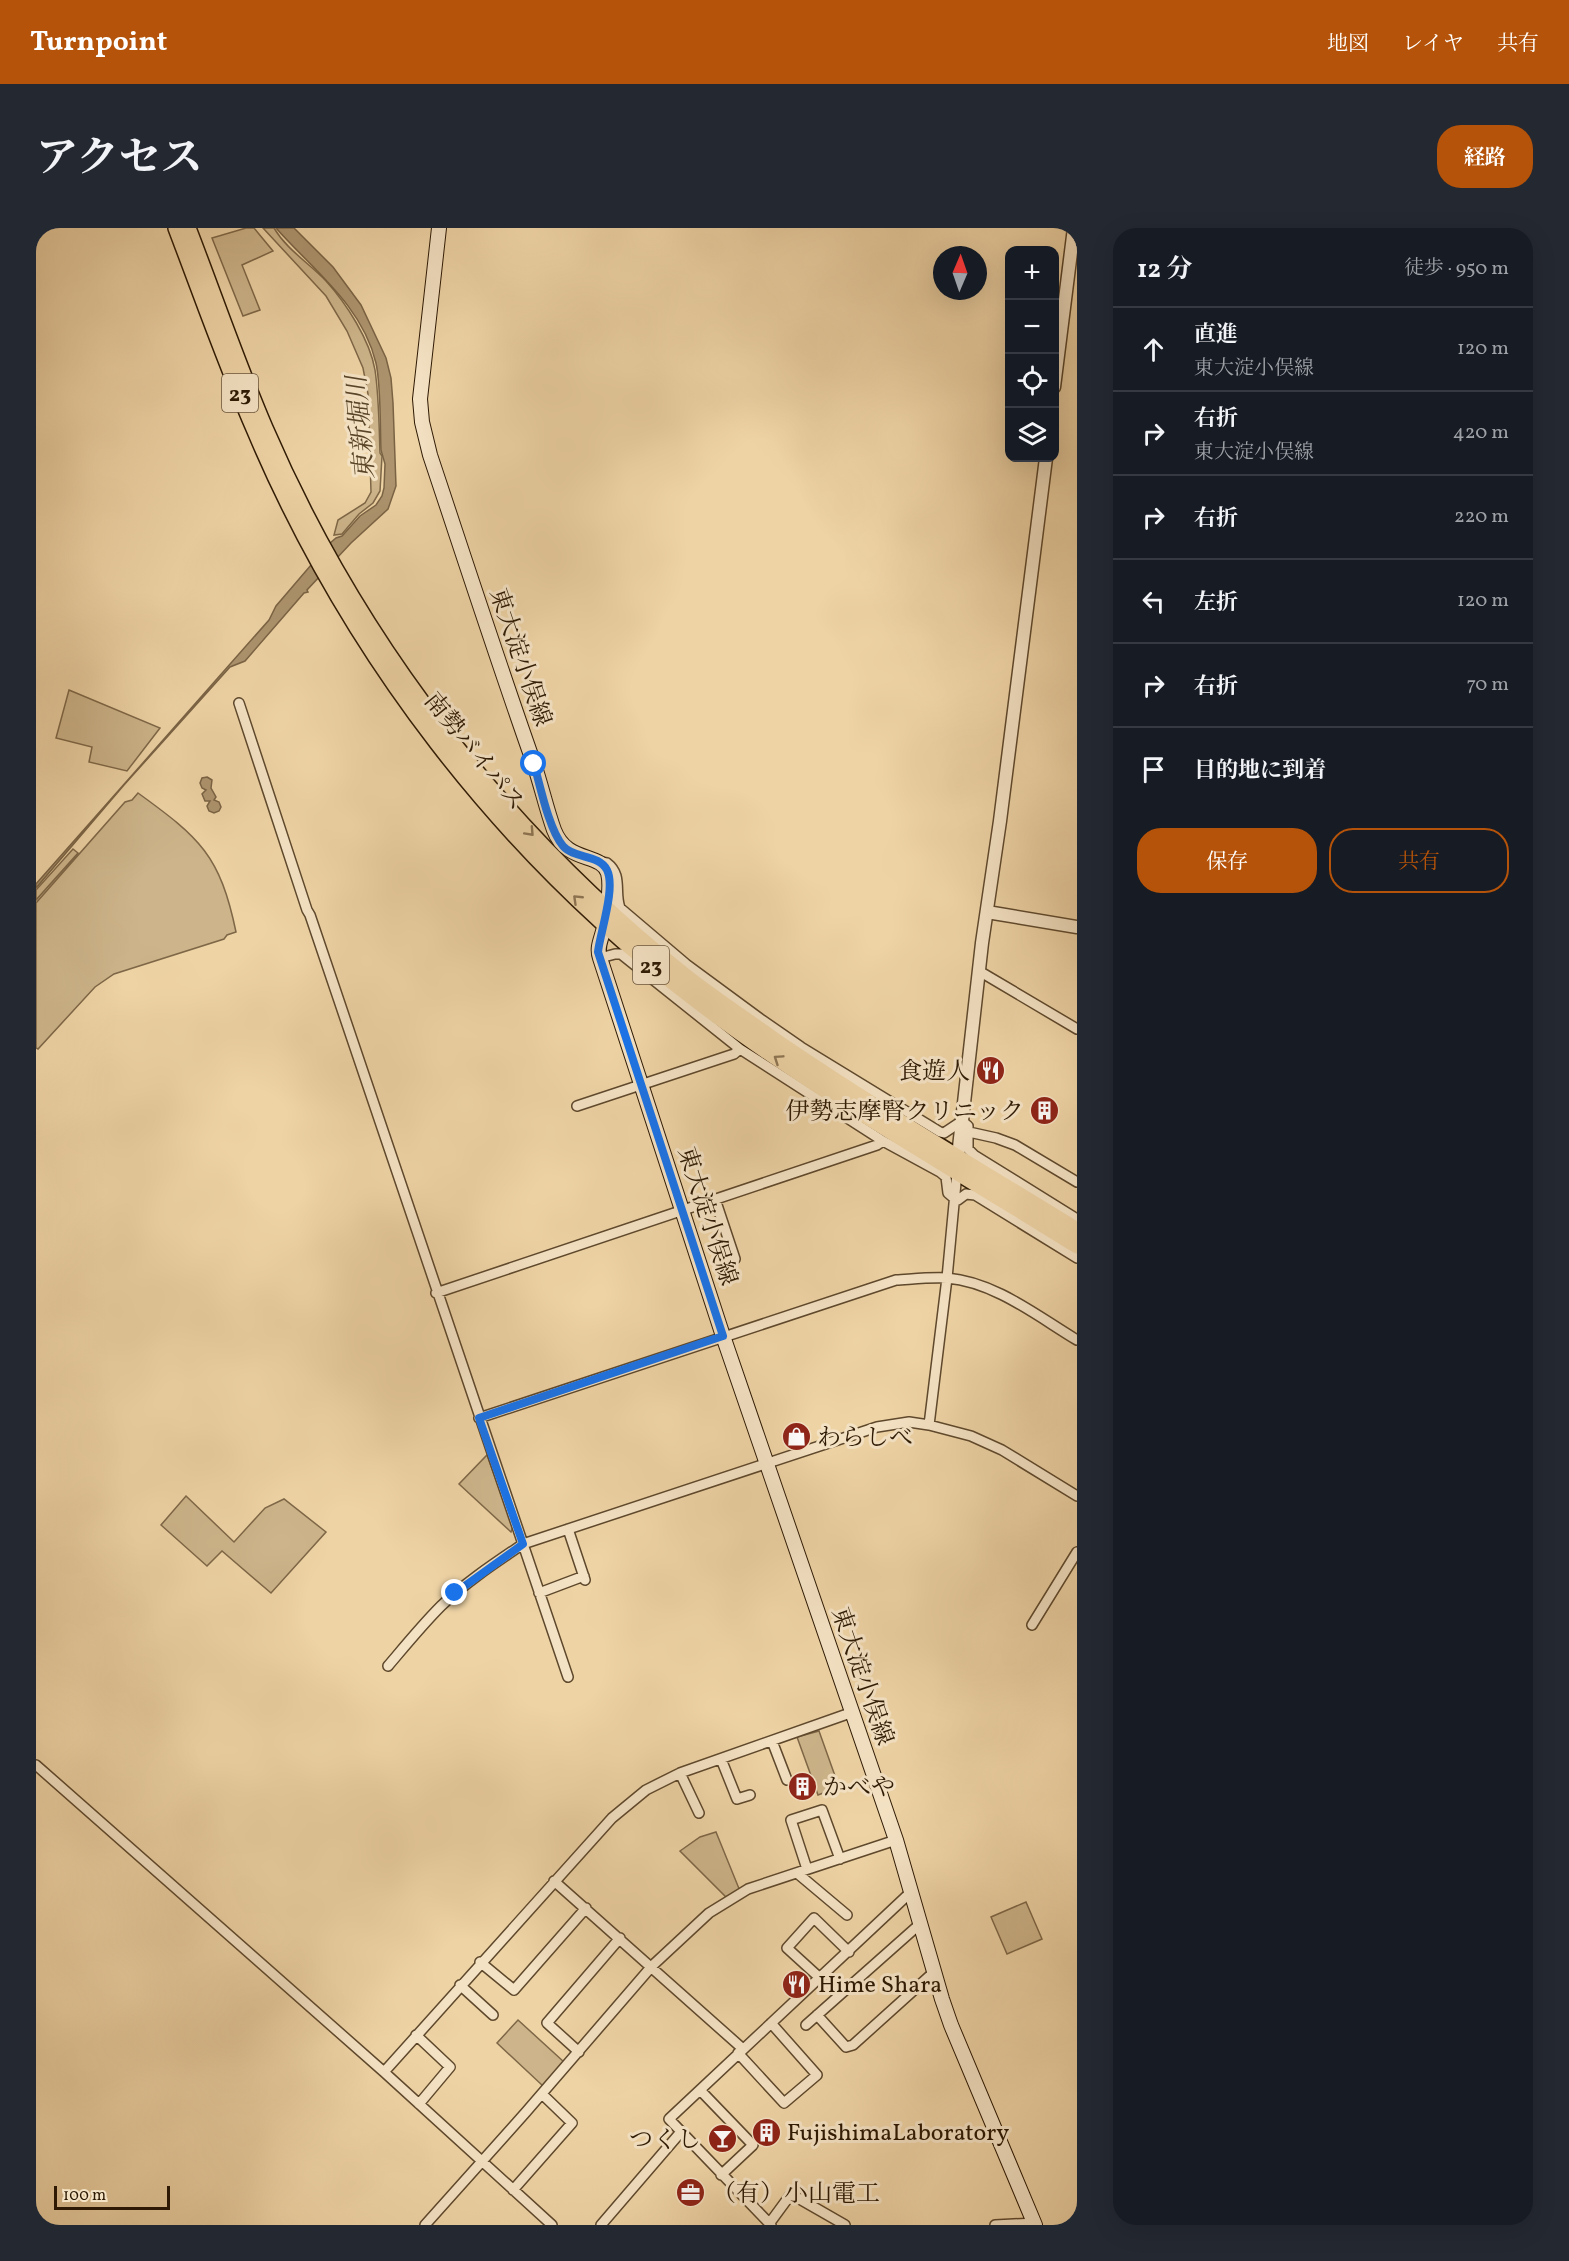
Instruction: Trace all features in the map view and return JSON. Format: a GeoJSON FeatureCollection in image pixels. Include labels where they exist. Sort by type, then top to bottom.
{"type":"FeatureCollection","features":[{"type":"Feature","properties":{"kind":"highway","name":"南勢バイパス"},"geometry":{"type":"LineString","coordinates":[[176,228],[255,432],[330,570],[397,688],[462,775],[531,854],[605,926],[728,1025],[812,1082],[1077,1230]]}},
{"type":"Feature","properties":{"kind":"highway","name":"南勢バイパス"},"geometry":{"type":"LineString","coordinates":[[188,228],[265,428],[319,549]]}},
{"type":"Feature","properties":{"kind":"highway","name":"南勢バイパス"},"geometry":{"type":"LineString","coordinates":[[330,570],[383,648],[487,787],[607,909],[691,980],[735,1012],[1077,1246]]}},
{"type":"Feature","properties":{"kind":"main road","name":"東大淀小俣線"},"geometry":{"type":"LineString","coordinates":[[440,228],[420,387],[420,411],[427,444],[555,832],[563,846],[569,851],[600,862],[607,869],[609,877],[607,909],[605,926],[598,947],[600,958],[723,1336],[896,1840],[951,2025],[1035,2224]]}},
{"type":"Feature","properties":{"kind":"street"},"geometry":{"type":"LineString","coordinates":[[1058,354],[1074,228]]}},
{"type":"Feature","properties":{"kind":"street"},"geometry":{"type":"LineString","coordinates":[[929,1425],[947,1278],[957,1164],[965,1127],[979,971],[1045,462]]}},
{"type":"Feature","properties":{"kind":"street"},"geometry":{"type":"LineString","coordinates":[[239,703],[307,910],[372,1095],[436,1293],[568,1677]]}},
{"type":"Feature","properties":{"kind":"street"},"geometry":{"type":"LineString","coordinates":[[600,862],[607,862],[615,872],[618,887],[617,902],[620,909],[686,964],[801,1047],[940,1132],[949,1130],[957,1123],[1016,1145],[1077,1182]]}},
{"type":"Feature","properties":{"kind":"street"},"geometry":{"type":"LineString","coordinates":[[987,912],[1077,927]]}},
{"type":"Feature","properties":{"kind":"street"},"geometry":{"type":"LineString","coordinates":[[600,958],[621,954],[740,1049],[883,1141],[940,1172],[946,1177],[948,1194],[955,1199],[958,1200],[966,1194],[975,1195],[1077,1258]]}},
{"type":"Feature","properties":{"kind":"street"},"geometry":{"type":"LineString","coordinates":[[979,971],[1077,1029]]}},
{"type":"Feature","properties":{"kind":"street"},"geometry":{"type":"LineString","coordinates":[[577,1106],[734,1054],[740,1049]]}},
{"type":"Feature","properties":{"kind":"street"},"geometry":{"type":"LineString","coordinates":[[965,1127],[968,1149],[974,1155],[1077,1219]]}},
{"type":"Feature","properties":{"kind":"street"},"geometry":{"type":"LineString","coordinates":[[436,1293],[877,1145],[883,1141]]}},
{"type":"Feature","properties":{"kind":"street"},"geometry":{"type":"LineString","coordinates":[[715,1199],[735,1259]]}},
{"type":"Feature","properties":{"kind":"street"},"geometry":{"type":"LineString","coordinates":[[479,1418],[896,1280],[947,1278],[969,1282],[997,1292],[1077,1340]]}},
{"type":"Feature","properties":{"kind":"street"},"geometry":{"type":"LineString","coordinates":[[388,1666],[455,1593],[523,1544],[768,1464],[844,1436],[877,1427],[909,1422],[971,1436],[1002,1450],[1077,1496]]}},
{"type":"Feature","properties":{"kind":"street"},"geometry":{"type":"LineString","coordinates":[[539,1593],[584,1578],[568,1529]]}},
{"type":"Feature","properties":{"kind":"street"},"geometry":{"type":"LineString","coordinates":[[1032,1625],[1077,1552]]}},
{"type":"Feature","properties":{"kind":"street"},"geometry":{"type":"LineString","coordinates":[[384,2072],[480,1962],[626,1805],[646,1790],[680,1773],[853,1712]]}},
{"type":"Feature","properties":{"kind":"street"},"geometry":{"type":"LineString","coordinates":[[772,1741],[787,1780]]}},
{"type":"Feature","properties":{"kind":"street"},"geometry":{"type":"LineString","coordinates":[[721,1759],[737,1799],[750,1795]]}},
{"type":"Feature","properties":{"kind":"street"},"geometry":{"type":"LineString","coordinates":[[36,1765],[384,2072],[552,2225]]}},
{"type":"Feature","properties":{"kind":"street"},"geometry":{"type":"LineString","coordinates":[[680,1773],[699,1813]]}},
{"type":"Feature","properties":{"kind":"street"},"geometry":{"type":"LineString","coordinates":[[807,1869],[791,1820],[822,1810],[840,1859]]}},
{"type":"Feature","properties":{"kind":"street"},"geometry":{"type":"LineString","coordinates":[[425,2225],[652,1966],[692,1928],[729,1900],[748,1889],[896,1840]]}},
{"type":"Feature","properties":{"kind":"street"},"geometry":{"type":"LineString","coordinates":[[796,1873],[847,1916]]}},
{"type":"Feature","properties":{"kind":"street"},"geometry":{"type":"LineString","coordinates":[[554,1881],[652,1966],[741,2051],[784,2103],[817,2075],[771,2023]]}},
{"type":"Feature","properties":{"kind":"street"},"geometry":{"type":"LineString","coordinates":[[845,2225],[791,2194],[770,2224],[669,2119],[821,1979],[912,1891]]}},
{"type":"Feature","properties":{"kind":"street"},"geometry":{"type":"LineString","coordinates":[[480,1962],[514,1990],[586,1908]]}},
{"type":"Feature","properties":{"kind":"street"},"geometry":{"type":"LineString","coordinates":[[821,1979],[787,1948],[814,1918],[849,1952]]}},
{"type":"Feature","properties":{"kind":"street"},"geometry":{"type":"LineString","coordinates":[[806,2025],[921,1923]]}},
{"type":"Feature","properties":{"kind":"street"},"geometry":{"type":"LineString","coordinates":[[579,2052],[547,2023],[620,1938]]}},
{"type":"Feature","properties":{"kind":"street"},"geometry":{"type":"LineString","coordinates":[[817,2015],[846,2047],[853,2045],[927,1975],[934,1972]]}},
{"type":"Feature","properties":{"kind":"street"},"geometry":{"type":"LineString","coordinates":[[460,1985],[493,2015]]}},
{"type":"Feature","properties":{"kind":"street"},"geometry":{"type":"LineString","coordinates":[[416,2035],[450,2067],[419,2104]]}},
{"type":"Feature","properties":{"kind":"street"},"geometry":{"type":"LineString","coordinates":[[700,2090],[753,2145],[721,2175]]}},
{"type":"Feature","properties":{"kind":"street"},"geometry":{"type":"LineString","coordinates":[[513,2190],[572,2123],[542,2094]]}},
{"type":"Feature","properties":{"kind":"street"},"geometry":{"type":"LineString","coordinates":[[601,2225],[680,2133]]}},
{"type":"Feature","properties":{"kind":"street"},"geometry":{"type":"LineString","coordinates":[[995,2225],[1035,2224]]}},
{"type":"Feature","properties":{"kind":"shaded area"},"geometry":{"type":"Polygon","coordinates":[[[246,228],[254,228],[273,251],[242,265],[260,310],[243,316],[212,238],[246,228]]]}},
{"type":"Feature","properties":{"kind":"shaded area"},"geometry":{"type":"Polygon","coordinates":[[[263,228],[274,228],[285,243],[334,290],[363,334],[372,358],[382,456],[380,491],[373,503],[359,514],[342,534],[334,535],[338,520],[365,503],[371,492],[368,394],[363,368],[347,331],[326,296],[263,228]]]}},
{"type":"Feature","properties":{"kind":"shaded area"},"geometry":{"type":"Polygon","coordinates":[[[276,228],[294,228],[333,267],[361,305],[386,358],[391,378],[393,403],[396,486],[388,509],[351,543],[245,661],[230,667],[124,785],[36,888],[36,884],[269,620],[276,606],[329,544],[342,536],[360,516],[376,505],[382,496],[385,464],[381,450],[379,383],[376,363],[369,342],[360,323],[335,290],[276,228]]]}},
{"type":"Feature","properties":{"kind":"shaded area"},"geometry":{"type":"Polygon","coordinates":[[[69,690],[160,728],[127,771],[89,762],[92,747],[56,738],[69,690]]]}},
{"type":"Feature","properties":{"kind":"shaded area"},"geometry":{"type":"Polygon","coordinates":[[[207,777],[212,780],[211,788],[216,797],[214,800],[219,802],[221,807],[214,813],[209,811],[207,806],[210,801],[205,801],[202,794],[206,790],[200,783],[202,778],[207,777]]]}},
{"type":"Feature","properties":{"kind":"shaded area"},"geometry":{"type":"Polygon","coordinates":[[[138,793],[192,836],[204,851],[223,884],[236,932],[227,935],[224,939],[114,974],[95,987],[38,1049],[36,1048],[36,903],[125,802],[132,800],[138,793]]]}},
{"type":"Feature","properties":{"kind":"shaded area"},"geometry":{"type":"Polygon","coordinates":[[[73,849],[78,853],[36,900],[36,890],[73,849]]]}},
{"type":"Feature","properties":{"kind":"shaded area"},"geometry":{"type":"Polygon","coordinates":[[[487,1455],[513,1527],[511,1532],[459,1484],[487,1455]]]}},
{"type":"Feature","properties":{"kind":"shaded area"},"geometry":{"type":"Polygon","coordinates":[[[186,1496],[234,1542],[265,1508],[284,1499],[326,1532],[271,1593],[222,1551],[207,1566],[161,1525],[186,1496]]]}},
{"type":"Feature","properties":{"kind":"shaded area"},"geometry":{"type":"Polygon","coordinates":[[[819,1731],[839,1787],[818,1795],[797,1737],[819,1731]]]}},
{"type":"Feature","properties":{"kind":"shaded area"},"geometry":{"type":"Polygon","coordinates":[[[716,1832],[740,1891],[726,1897],[680,1851],[700,1837],[716,1832]]]}},
{"type":"Feature","properties":{"kind":"shaded area"},"geometry":{"type":"Polygon","coordinates":[[[1026,1902],[1042,1939],[1007,1954],[991,1917],[1026,1902]]]}},
{"type":"Feature","properties":{"kind":"shaded area"},"geometry":{"type":"Polygon","coordinates":[[[518,2020],[564,2062],[543,2086],[497,2043],[518,2020]]]}},
{"type":"Feature","properties":{"kind":"place","name":"食遊人"},"geometry":{"type":"Point","coordinates":[991,1071]}},
{"type":"Feature","properties":{"kind":"place","name":"伊勢志摩腎クリニック"},"geometry":{"type":"Point","coordinates":[1045,1111]}},
{"type":"Feature","properties":{"kind":"place","name":"わらしべ"},"geometry":{"type":"Point","coordinates":[796,1437]}},
{"type":"Feature","properties":{"kind":"place","name":"かべや"},"geometry":{"type":"Point","coordinates":[802,1787]}},
{"type":"Feature","properties":{"kind":"place","name":"Hime Shara"},"geometry":{"type":"Point","coordinates":[797,1984]}},
{"type":"Feature","properties":{"kind":"place","name":"FujishimaLaboratory"},"geometry":{"type":"Point","coordinates":[766,2132]}},
{"type":"Feature","properties":{"kind":"place","name":"つくし"},"geometry":{"type":"Point","coordinates":[722,2139]}},
{"type":"Feature","properties":{"kind":"place","name":"（有）小山電工"},"geometry":{"type":"Point","coordinates":[691,2193]}},
{"type":"Feature","properties":{"kind":"route"},"geometry":{"type":"LineString","coordinates":[[455,1593],[523,1544],[479,1418],[723,1336],[598,952],[607,909],[609,877],[607,869],[600,862],[577,855],[563,846],[555,832],[534,764]]}},
{"type":"Feature","properties":{"kind":"water label","name":"東新堀川"},"geometry":{"type":"Point","coordinates":[360,428]}}]}
